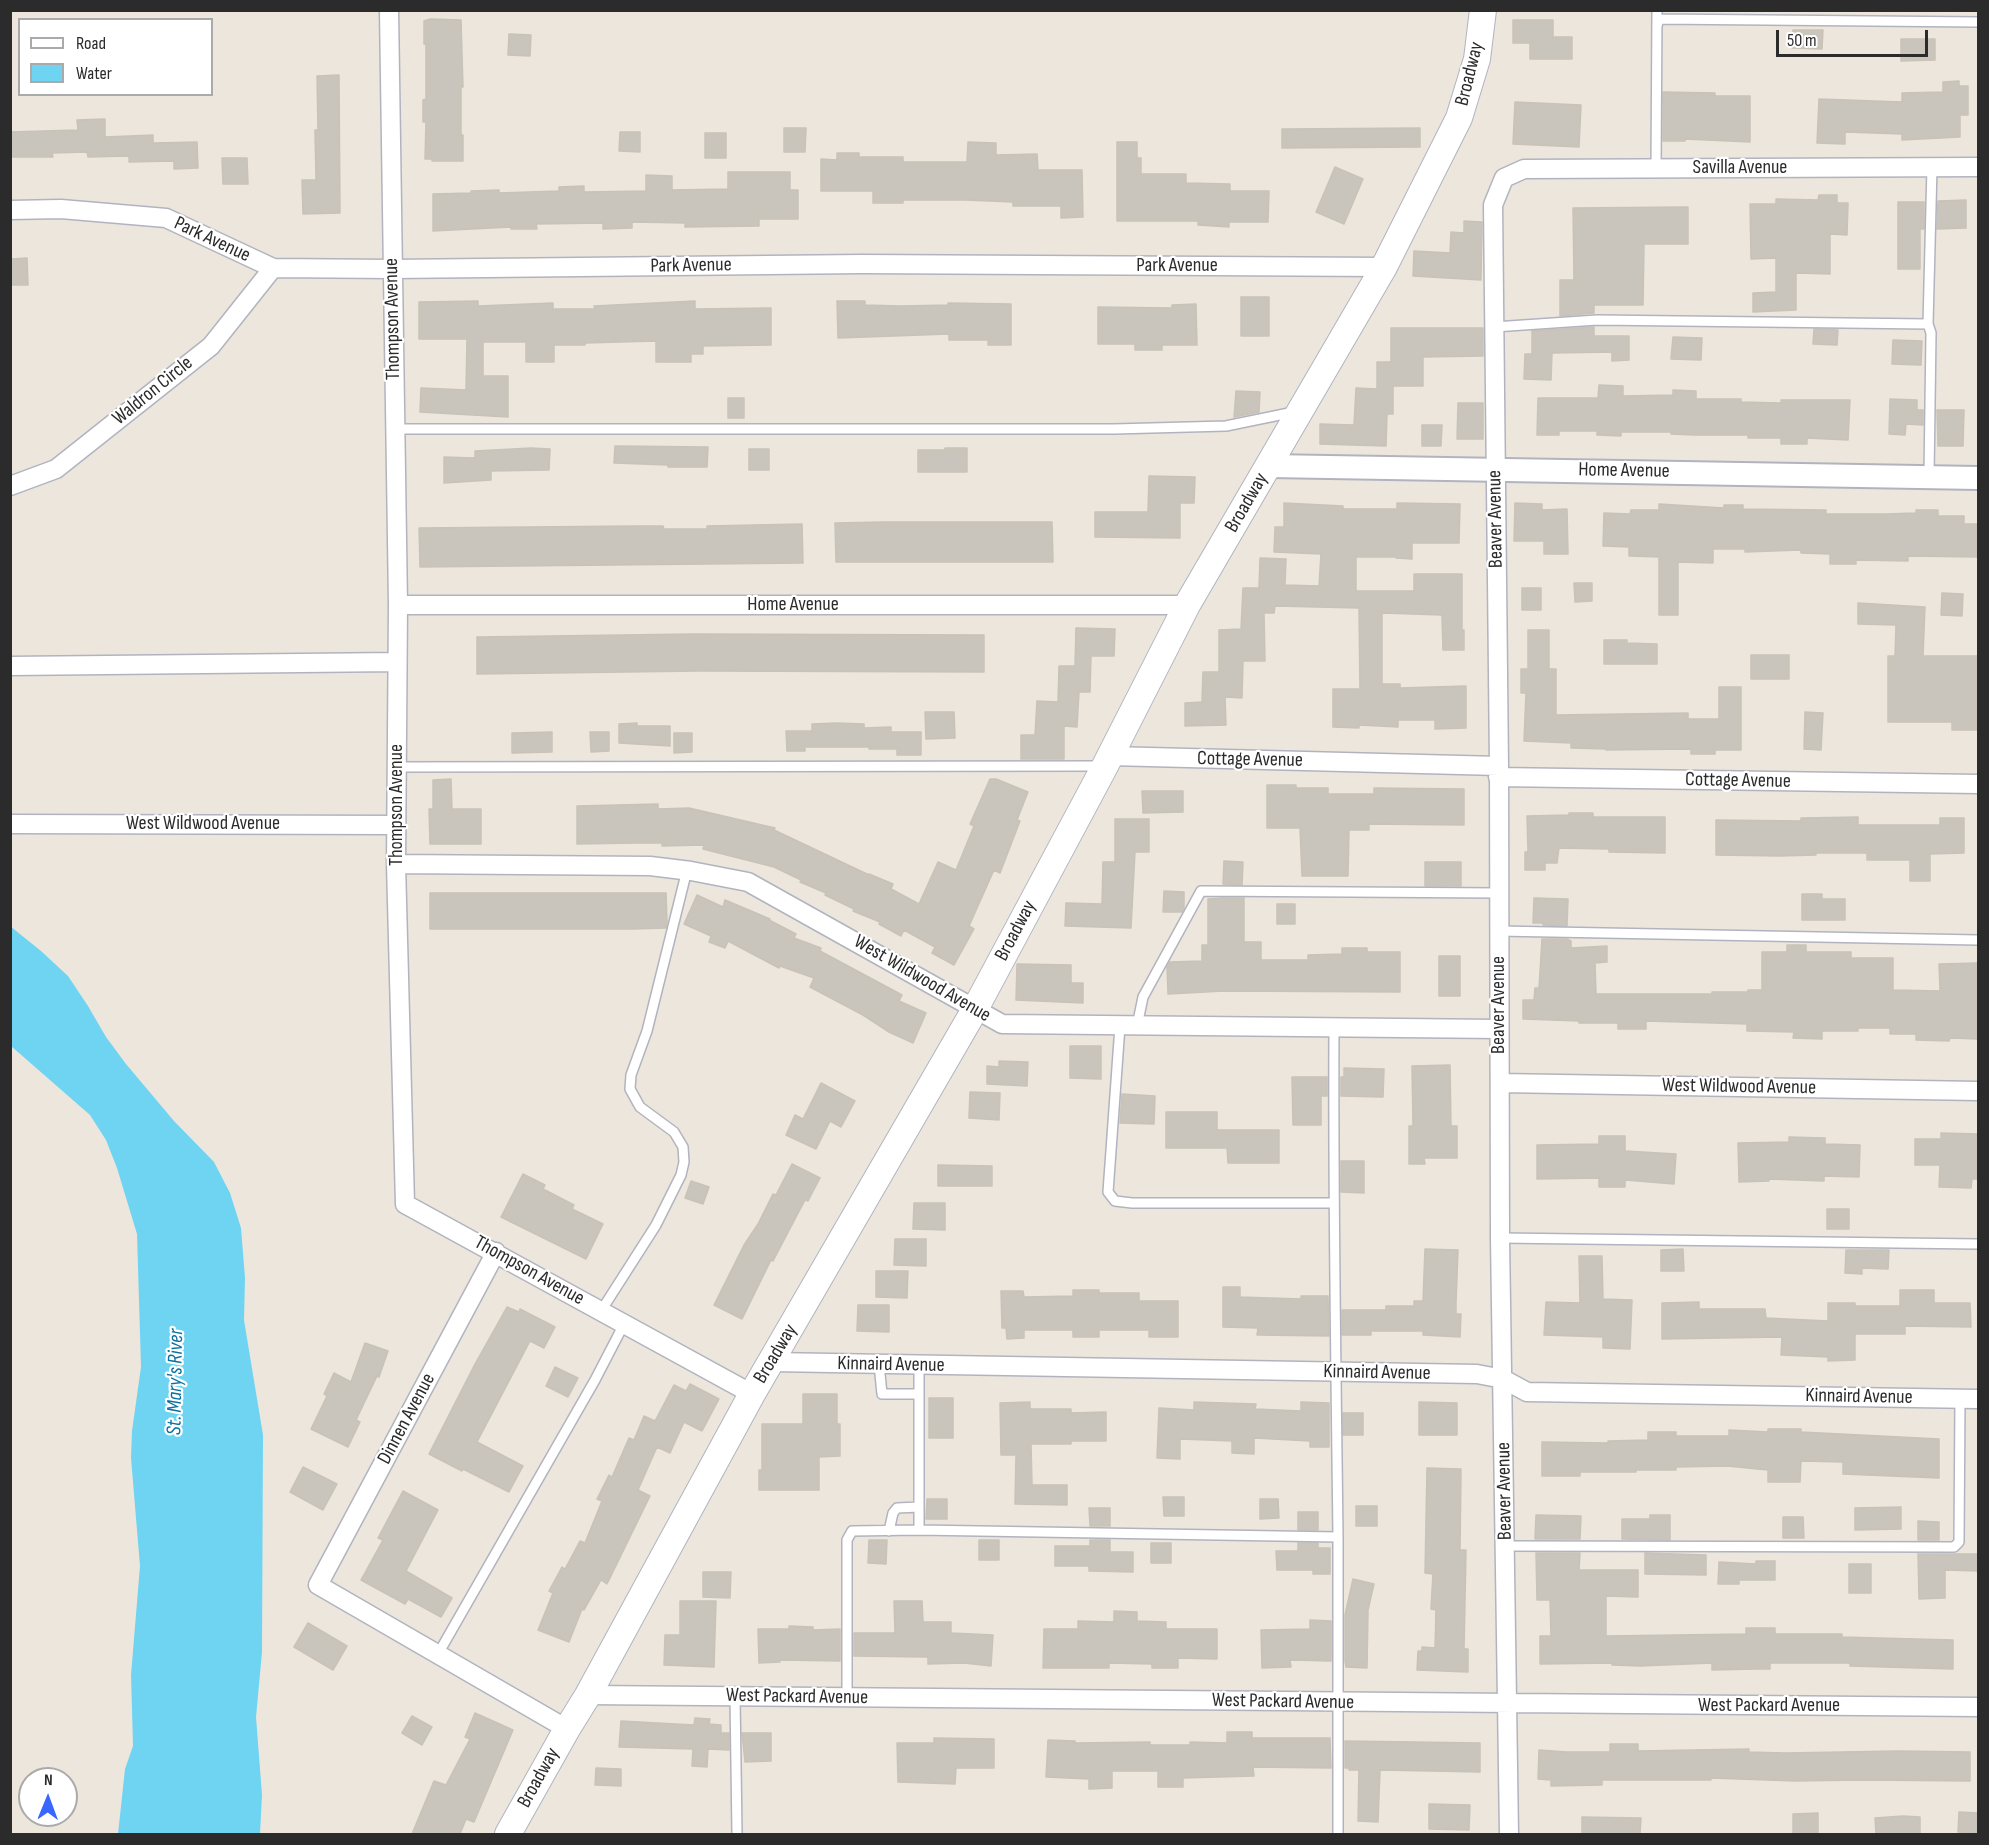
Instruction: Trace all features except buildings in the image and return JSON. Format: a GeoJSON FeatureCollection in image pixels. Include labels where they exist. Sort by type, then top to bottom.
{"type":"FeatureCollection","features":[{"type":"Feature","properties":{"kind":"main road","name":"Broadway"},"geometry":{"type":"LineString","coordinates":[[508,1834],[588,1695],[752,1394],[974,1011],[1187,605],[1384,267],[1459,118],[1477,58],[1483,10]]}},
{"type":"Feature","properties":{"kind":"street","name":"Thompson Avenue"},"geometry":{"type":"LineString","coordinates":[[389,10],[398,605],[396,864],[405,1204],[752,1394]]}},
{"type":"Feature","properties":{"kind":"street","name":"Savilla Avenue"},"geometry":{"type":"LineString","coordinates":[[1504,178],[1524,169],[1978,167]]}},
{"type":"Feature","properties":{"kind":"street","name":"Beaver Avenue"},"geometry":{"type":"LineString","coordinates":[[1504,178],[1493,205],[1499,772],[1500,1238],[1509,1834]]}},
{"type":"Feature","properties":{"kind":"street","name":"Park Avenue"},"geometry":{"type":"LineString","coordinates":[[10,210],[61,209],[166,218],[273,268],[392,269],[862,264],[1384,267]]}},
{"type":"Feature","properties":{"kind":"street","name":"Waldron Circle"},"geometry":{"type":"LineString","coordinates":[[10,486],[56,469],[211,346],[273,268]]}},
{"type":"Feature","properties":{"kind":"street","name":"Home Avenue"},"geometry":{"type":"LineString","coordinates":[[1269,466],[1978,478]]}},
{"type":"Feature","properties":{"kind":"street","name":"Home Avenue"},"geometry":{"type":"LineString","coordinates":[[398,605],[1187,605]]}},
{"type":"Feature","properties":{"kind":"street"},"geometry":{"type":"LineString","coordinates":[[10,666],[397,662]]}},
{"type":"Feature","properties":{"kind":"street","name":"Cottage Avenue"},"geometry":{"type":"LineString","coordinates":[[1107,761],[1978,784]]}},
{"type":"Feature","properties":{"kind":"street","name":"West Wildwood Avenue"},"geometry":{"type":"LineString","coordinates":[[10,824],[396,825]]}},
{"type":"Feature","properties":{"kind":"street","name":"West Wildwood Avenue"},"geometry":{"type":"LineString","coordinates":[[396,864],[650,866],[687,870],[748,882],[882,956],[974,1011],[1002,1024],[1499,1029]]}},
{"type":"Feature","properties":{"kind":"street","name":"West Wildwood Avenue"},"geometry":{"type":"LineString","coordinates":[[1500,1083],[1978,1091]]}},
{"type":"Feature","properties":{"kind":"street","name":"Dinnen Avenue"},"geometry":{"type":"LineString","coordinates":[[438,1654],[318,1585],[496,1252]]}},
{"type":"Feature","properties":{"kind":"street","name":"Kinnaird Avenue"},"geometry":{"type":"LineString","coordinates":[[772,1362],[1477,1374],[1503,1379],[1527,1392],[1978,1400]]}},
{"type":"Feature","properties":{"kind":"street"},"geometry":{"type":"LineString","coordinates":[[438,1654],[567,1729]]}},
{"type":"Feature","properties":{"kind":"street","name":"West Packard Avenue"},"geometry":{"type":"LineString","coordinates":[[588,1695],[1978,1707]]}},
{"type":"Feature","properties":{"kind":"lane"},"geometry":{"type":"LineString","coordinates":[[1656,169],[1657,10]]}},
{"type":"Feature","properties":{"kind":"lane"},"geometry":{"type":"LineString","coordinates":[[1657,26],[1659,19],[1978,22]]}},
{"type":"Feature","properties":{"kind":"lane"},"geometry":{"type":"LineString","coordinates":[[1929,476],[1931,333],[1928,324],[1932,167]]}},
{"type":"Feature","properties":{"kind":"lane"},"geometry":{"type":"LineString","coordinates":[[1494,327],[1598,320],[1928,324]]}},
{"type":"Feature","properties":{"kind":"lane"},"geometry":{"type":"LineString","coordinates":[[395,429],[1114,429],[1226,426],[1300,411]]}},
{"type":"Feature","properties":{"kind":"lane"},"geometry":{"type":"LineString","coordinates":[[396,767],[1107,761]]}},
{"type":"Feature","properties":{"kind":"lane"},"geometry":{"type":"LineString","coordinates":[[601,1311],[656,1225],[681,1175],[684,1162],[682,1147],[674,1132],[640,1107],[630,1089],[631,1075],[647,1031],[687,870]]}},
{"type":"Feature","properties":{"kind":"lane"},"geometry":{"type":"LineString","coordinates":[[1333,1203],[1132,1203],[1115,1201],[1108,1192],[1129,1026],[1143,997],[1201,891],[1498,893]]}},
{"type":"Feature","properties":{"kind":"lane"},"geometry":{"type":"LineString","coordinates":[[1498,931],[1978,940]]}},
{"type":"Feature","properties":{"kind":"lane"},"geometry":{"type":"LineString","coordinates":[[1334,1028],[1333,1203],[1337,1372],[1338,1834]]}},
{"type":"Feature","properties":{"kind":"lane"},"geometry":{"type":"LineString","coordinates":[[1500,1238],[1978,1244]]}},
{"type":"Feature","properties":{"kind":"lane"},"geometry":{"type":"LineString","coordinates":[[438,1654],[595,1380],[624,1324]]}},
{"type":"Feature","properties":{"kind":"lane"},"geometry":{"type":"LineString","coordinates":[[879,1364],[882,1394],[919,1394]]}},
{"type":"Feature","properties":{"kind":"lane"},"geometry":{"type":"LineString","coordinates":[[919,1365],[919,1530]]}},
{"type":"Feature","properties":{"kind":"lane"},"geometry":{"type":"LineString","coordinates":[[1506,1546],[1954,1547],[1959,1542],[1960,1399]]}},
{"type":"Feature","properties":{"kind":"lane"},"geometry":{"type":"LineString","coordinates":[[889,1531],[893,1513],[897,1508],[919,1508]]}},
{"type":"Feature","properties":{"kind":"lane"},"geometry":{"type":"LineString","coordinates":[[848,1698],[847,1540],[852,1531],[919,1530],[1338,1537]]}},
{"type":"Feature","properties":{"kind":"lane"},"geometry":{"type":"LineString","coordinates":[[735,1696],[737,1834]]}},
{"type":"Feature","properties":{"kind":"water","name":"St. Mary's River"},"geometry":{"type":"Polygon","coordinates":[[[10,926],[68,976],[106,1037],[126,1064],[174,1121],[214,1162],[230,1193],[241,1228],[245,1278],[244,1320],[263,1435],[262,1652],[256,1717],[262,1795],[260,1834],[118,1834],[125,1769],[133,1746],[131,1675],[140,1566],[131,1458],[132,1431],[141,1367],[137,1234],[106,1140],[90,1115],[11,1046],[10,926]]]}}]}
